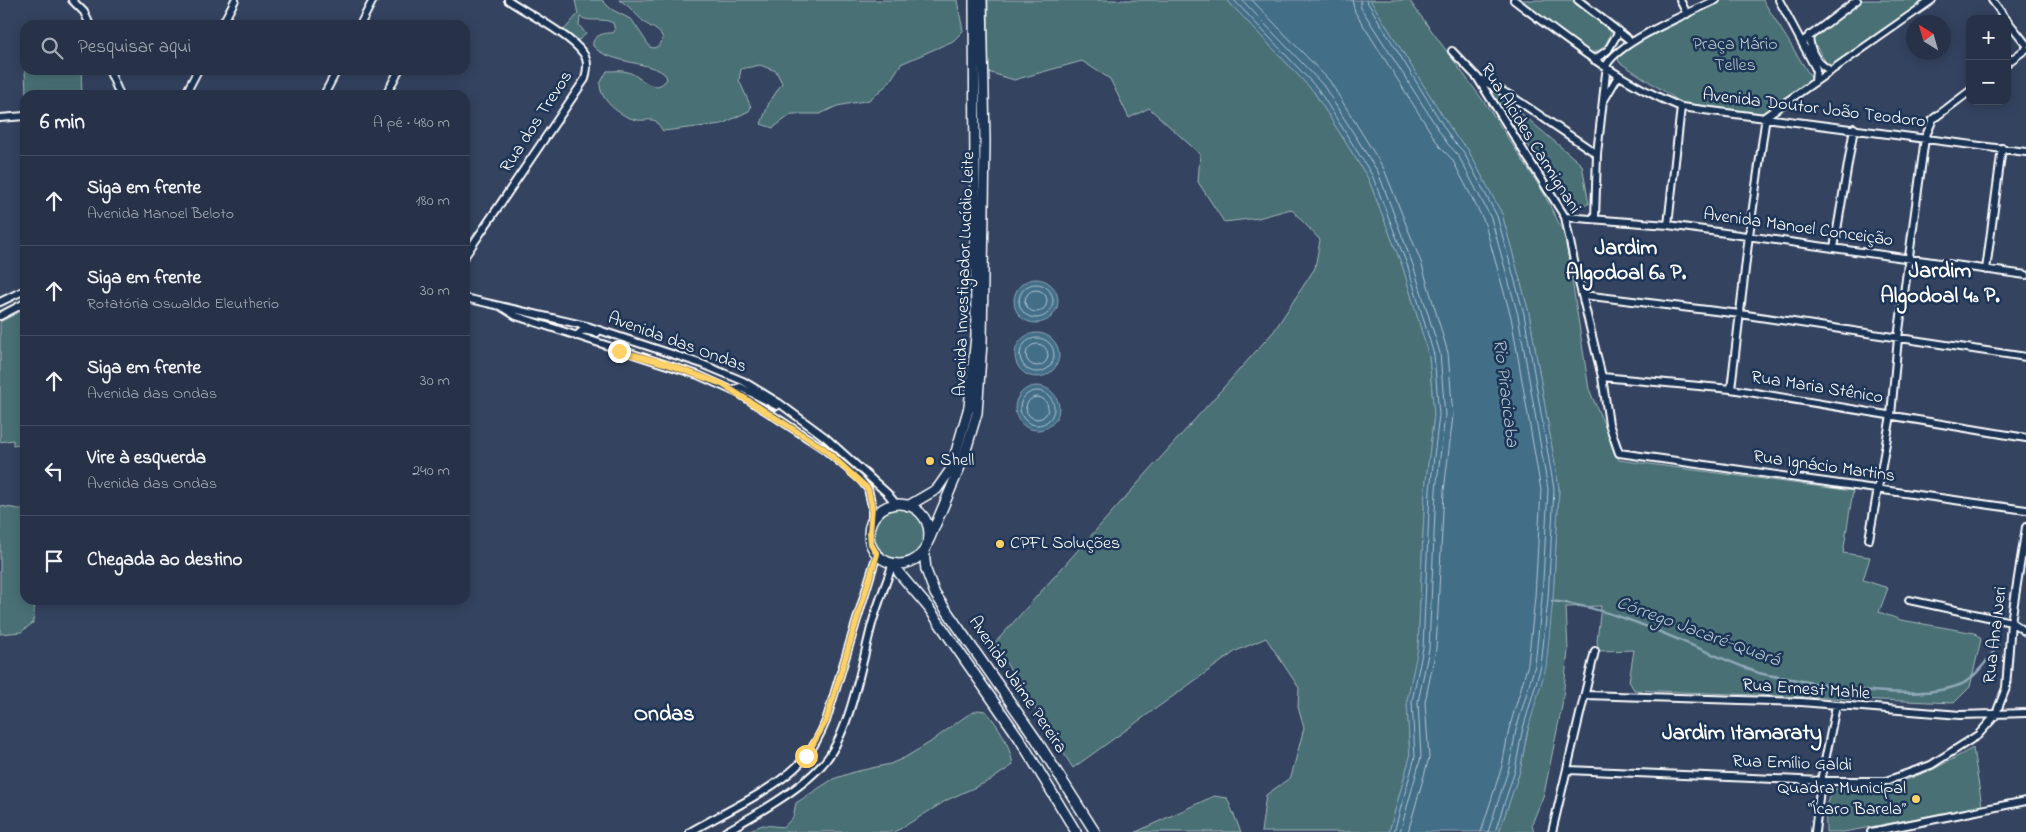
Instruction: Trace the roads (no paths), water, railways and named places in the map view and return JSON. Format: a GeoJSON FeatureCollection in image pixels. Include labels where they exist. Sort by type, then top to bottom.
{"type":"FeatureCollection","features":[{"type":"Feature","properties":{"kind":"main road","name":"Avenida Investigador Lucídio Leite"},"geometry":{"type":"LineString","coordinates":[[908,506],[937,489],[951,469],[964,431],[971,394],[976,336],[974,0]]}},
{"type":"Feature","properties":{"kind":"main road","name":"Avenida Investigador Lucídio Leite"},"geometry":{"type":"LineString","coordinates":[[929,540],[963,460],[977,413],[982,342],[985,141],[982,0]]}},
{"type":"Feature","properties":{"kind":"main road"},"geometry":{"type":"LineString","coordinates":[[896,504],[908,506],[923,515],[927,523],[929,540],[924,551],[912,561],[894,564],[877,554],[871,544],[872,522],[882,510],[896,504]]}},
{"type":"Feature","properties":{"kind":"main road","name":"Avenida Jaime Pereira"},"geometry":{"type":"LineString","coordinates":[[924,551],[926,570],[935,594],[1036,739],[1095,832]]}},
{"type":"Feature","properties":{"kind":"main road","name":"Avenida Jaime Pereira"},"geometry":{"type":"LineString","coordinates":[[894,564],[899,573],[928,607],[1019,738],[1076,832]]}},
{"type":"Feature","properties":{"kind":"street"},"geometry":{"type":"LineString","coordinates":[[72,0],[84,12],[88,20]]}},
{"type":"Feature","properties":{"kind":"street"},"geometry":{"type":"LineString","coordinates":[[225,20],[235,0]]}},
{"type":"Feature","properties":{"kind":"street"},"geometry":{"type":"LineString","coordinates":[[363,20],[373,0]]}},
{"type":"Feature","properties":{"kind":"street","name":"Rua dos Trevos"},"geometry":{"type":"LineString","coordinates":[[470,249],[548,136],[585,80],[587,72],[587,64],[583,53],[570,41],[508,0]]}},
{"type":"Feature","properties":{"kind":"street","name":"Avenida Doutor João Teodoro"},"geometry":{"type":"LineString","coordinates":[[1514,0],[1607,69],[1648,94],[1682,107],[1766,116],[2026,152]]}},
{"type":"Feature","properties":{"kind":"street"},"geometry":{"type":"LineString","coordinates":[[1578,0],[1632,42]]}},
{"type":"Feature","properties":{"kind":"street"},"geometry":{"type":"LineString","coordinates":[[1680,0],[1687,14]]}},
{"type":"Feature","properties":{"kind":"street"},"geometry":{"type":"LineString","coordinates":[[1595,219],[1597,154],[1607,69],[1610,60],[1632,42],[1716,0]]}},
{"type":"Feature","properties":{"kind":"street"},"geometry":{"type":"LineString","coordinates":[[1779,0],[1816,69],[1816,82]]}},
{"type":"Feature","properties":{"kind":"street"},"geometry":{"type":"LineString","coordinates":[[1802,42],[1857,0]]}},
{"type":"Feature","properties":{"kind":"street"},"geometry":{"type":"LineString","coordinates":[[1731,390],[1749,235],[1766,116],[1932,0]]}},
{"type":"Feature","properties":{"kind":"street"},"geometry":{"type":"LineString","coordinates":[[1992,0],[2004,15]]}},
{"type":"Feature","properties":{"kind":"street"},"geometry":{"type":"LineString","coordinates":[[2011,24],[2026,44]]}},
{"type":"Feature","properties":{"kind":"street"},"geometry":{"type":"LineString","coordinates":[[1594,60],[1608,50],[1619,31]]}},
{"type":"Feature","properties":{"kind":"street"},"geometry":{"type":"LineString","coordinates":[[1809,35],[1812,51],[1817,62],[1831,71]]}},
{"type":"Feature","properties":{"kind":"street"},"geometry":{"type":"LineString","coordinates":[[2011,60],[2026,49]]}},
{"type":"Feature","properties":{"kind":"street","name":"Rua Alcides Carmignani"},"geometry":{"type":"LineString","coordinates":[[1452,51],[1477,77],[1565,217],[1602,377],[1609,424],[1619,453]]}},
{"type":"Feature","properties":{"kind":"street"},"geometry":{"type":"LineString","coordinates":[[111,75],[118,90]]}},
{"type":"Feature","properties":{"kind":"street"},"geometry":{"type":"LineString","coordinates":[[188,90],[195,75]]}},
{"type":"Feature","properties":{"kind":"street"},"geometry":{"type":"LineString","coordinates":[[327,90],[334,75]]}},
{"type":"Feature","properties":{"kind":"street"},"geometry":{"type":"LineString","coordinates":[[389,90],[396,75]]}},
{"type":"Feature","properties":{"kind":"street"},"geometry":{"type":"LineString","coordinates":[[1602,106],[1618,76]]}},
{"type":"Feature","properties":{"kind":"street"},"geometry":{"type":"LineString","coordinates":[[1477,77],[1511,96],[1597,154]]}},
{"type":"Feature","properties":{"kind":"street"},"geometry":{"type":"LineString","coordinates":[[1869,539],[1891,415],[1898,338],[1925,138],[1933,119],[1966,94]]}},
{"type":"Feature","properties":{"kind":"street"},"geometry":{"type":"LineString","coordinates":[[1668,225],[1682,107]]}},
{"type":"Feature","properties":{"kind":"street"},"geometry":{"type":"LineString","coordinates":[[0,118],[20,116]]}},
{"type":"Feature","properties":{"kind":"street"},"geometry":{"type":"LineString","coordinates":[[1834,248],[1854,128]]}},
{"type":"Feature","properties":{"kind":"street"},"geometry":{"type":"LineString","coordinates":[[1986,270],[2002,148]]}},
{"type":"Feature","properties":{"kind":"street","name":"Avenida Manoel Conceição"},"geometry":{"type":"LineString","coordinates":[[1565,217],[1668,225],[1749,235],[1910,260],[2026,275]]}},
{"type":"Feature","properties":{"kind":"street"},"geometry":{"type":"LineString","coordinates":[[0,302],[20,292]]}},
{"type":"Feature","properties":{"kind":"street"},"geometry":{"type":"LineString","coordinates":[[1583,295],[1740,314],[2026,357]]}},
{"type":"Feature","properties":{"kind":"street","name":"Avenida das Ondas"},"geometry":{"type":"LineString","coordinates":[[470,299],[567,319],[729,375],[787,409],[825,437],[887,493],[896,504]]}},
{"type":"Feature","properties":{"kind":"street","name":"Avenida das Ondas"},"geometry":{"type":"LineString","coordinates":[[497,304],[516,316],[698,375],[732,390],[823,448],[860,480],[868,489],[872,506],[872,522]]}},
{"type":"Feature","properties":{"kind":"street"},"geometry":{"type":"LineString","coordinates":[[0,316],[20,306]]}},
{"type":"Feature","properties":{"kind":"street"},"geometry":{"type":"LineString","coordinates":[[516,316],[526,315],[559,322],[567,319]]}},
{"type":"Feature","properties":{"kind":"street"},"geometry":{"type":"LineString","coordinates":[[576,336],[583,330],[621,338]]}},
{"type":"Feature","properties":{"kind":"street","name":"Rua Maria Stênico"},"geometry":{"type":"LineString","coordinates":[[1602,377],[1731,390],[2026,438]]}},
{"type":"Feature","properties":{"kind":"street"},"geometry":{"type":"LineString","coordinates":[[732,390],[740,387],[787,409]]}},
{"type":"Feature","properties":{"kind":"street","name":"Rua Ignácio Martins"},"geometry":{"type":"LineString","coordinates":[[1619,453],[2026,510]]}},
{"type":"Feature","properties":{"kind":"street","name":"Rua Ana Neri"},"geometry":{"type":"LineString","coordinates":[[1995,716],[2006,688],[2011,622],[2026,527]]}},
{"type":"Feature","properties":{"kind":"street"},"geometry":{"type":"LineString","coordinates":[[690,832],[783,777],[806,756],[826,721],[877,554]]}},
{"type":"Feature","properties":{"kind":"street"},"geometry":{"type":"LineString","coordinates":[[725,832],[797,788],[823,765],[837,743],[846,722],[873,622],[894,564]]}},
{"type":"Feature","properties":{"kind":"street"},"geometry":{"type":"LineString","coordinates":[[1909,600],[2011,622],[2026,632]]}},
{"type":"Feature","properties":{"kind":"street"},"geometry":{"type":"LineString","coordinates":[[1552,832],[1568,770],[1594,651]]}},
{"type":"Feature","properties":{"kind":"street","name":"Rua Ernest Mahle"},"geometry":{"type":"LineString","coordinates":[[1584,695],[1801,702],[1995,716],[2026,713]]}},
{"type":"Feature","properties":{"kind":"street"},"geometry":{"type":"LineString","coordinates":[[1815,832],[1821,781],[1836,706]]}},
{"type":"Feature","properties":{"kind":"street","name":"Rua Emílio Galdi"},"geometry":{"type":"LineString","coordinates":[[1568,770],[1821,781],[1886,781],[1910,774],[1954,752],[1978,735],[1995,716]]}},
{"type":"Feature","properties":{"kind":"street"},"geometry":{"type":"LineString","coordinates":[[1871,832],[2026,801]]}},
{"type":"Feature","properties":{"kind":"water","name":"Rio Piracicaba"},"geometry":{"type":"Polygon","coordinates":[[[1227,0],[1370,0],[1456,137],[1467,148],[1502,214],[1529,313],[1559,488],[1553,599],[1546,667],[1527,733],[1520,771],[1499,832],[1389,832],[1410,757],[1407,701],[1418,648],[1425,489],[1434,415],[1429,356],[1403,268],[1368,178],[1314,92],[1227,0]]]}},
{"type":"Feature","properties":{"kind":"water"},"geometry":{"type":"Polygon","coordinates":[[[1036,279],[1048,283],[1054,289],[1058,301],[1054,313],[1048,319],[1036,323],[1024,319],[1018,313],[1014,301],[1018,289],[1024,283],[1036,279]]]}},
{"type":"Feature","properties":{"kind":"water"},"geometry":{"type":"Polygon","coordinates":[[[1037,333],[1049,337],[1055,343],[1059,355],[1055,367],[1049,373],[1037,377],[1025,373],[1019,367],[1015,355],[1019,343],[1025,337],[1037,333]]]}},
{"type":"Feature","properties":{"kind":"water"},"geometry":{"type":"Polygon","coordinates":[[[1037,386],[1049,390],[1055,396],[1059,408],[1055,420],[1049,426],[1037,430],[1025,426],[1019,420],[1015,408],[1019,396],[1025,390],[1037,386]]]}},
{"type":"Feature","properties":{"kind":"waterway","name":"Córrego Jacaré-Quará"},"geometry":{"type":"LineString","coordinates":[[1552,601],[1579,605],[1631,621],[1759,673],[1878,692],[1924,692],[1962,684],[1977,672],[1998,645]]}},
{"type":"Feature","properties":{"kind":"place","name":"Shell"},"geometry":{"type":"Point","coordinates":[930,461]}},
{"type":"Feature","properties":{"kind":"place","name":"CPFL Soluções"},"geometry":{"type":"Point","coordinates":[1000,544]}},
{"type":"Feature","properties":{"kind":"place","name":"Quadra Municipal “Ícaro Barela”"},"geometry":{"type":"Point","coordinates":[1916,799]}},
{"type":"Feature","properties":{"kind":"district","name":"Jardim Algodoal 6ª P."},"geometry":{"type":"Point","coordinates":[1626,262]}},
{"type":"Feature","properties":{"kind":"district","name":"Jardim Algodoal 4ª P."},"geometry":{"type":"Point","coordinates":[1940,284]}},
{"type":"Feature","properties":{"kind":"district","name":"Ondas"},"geometry":{"type":"Point","coordinates":[664,715]}},
{"type":"Feature","properties":{"kind":"district","name":"Jardim Itamaraty"},"geometry":{"type":"Point","coordinates":[1742,734]}},
{"type":"Feature","properties":{"kind":"park label","name":"Praça Mário Telles"},"geometry":{"type":"Point","coordinates":[1735,55]}}]}
